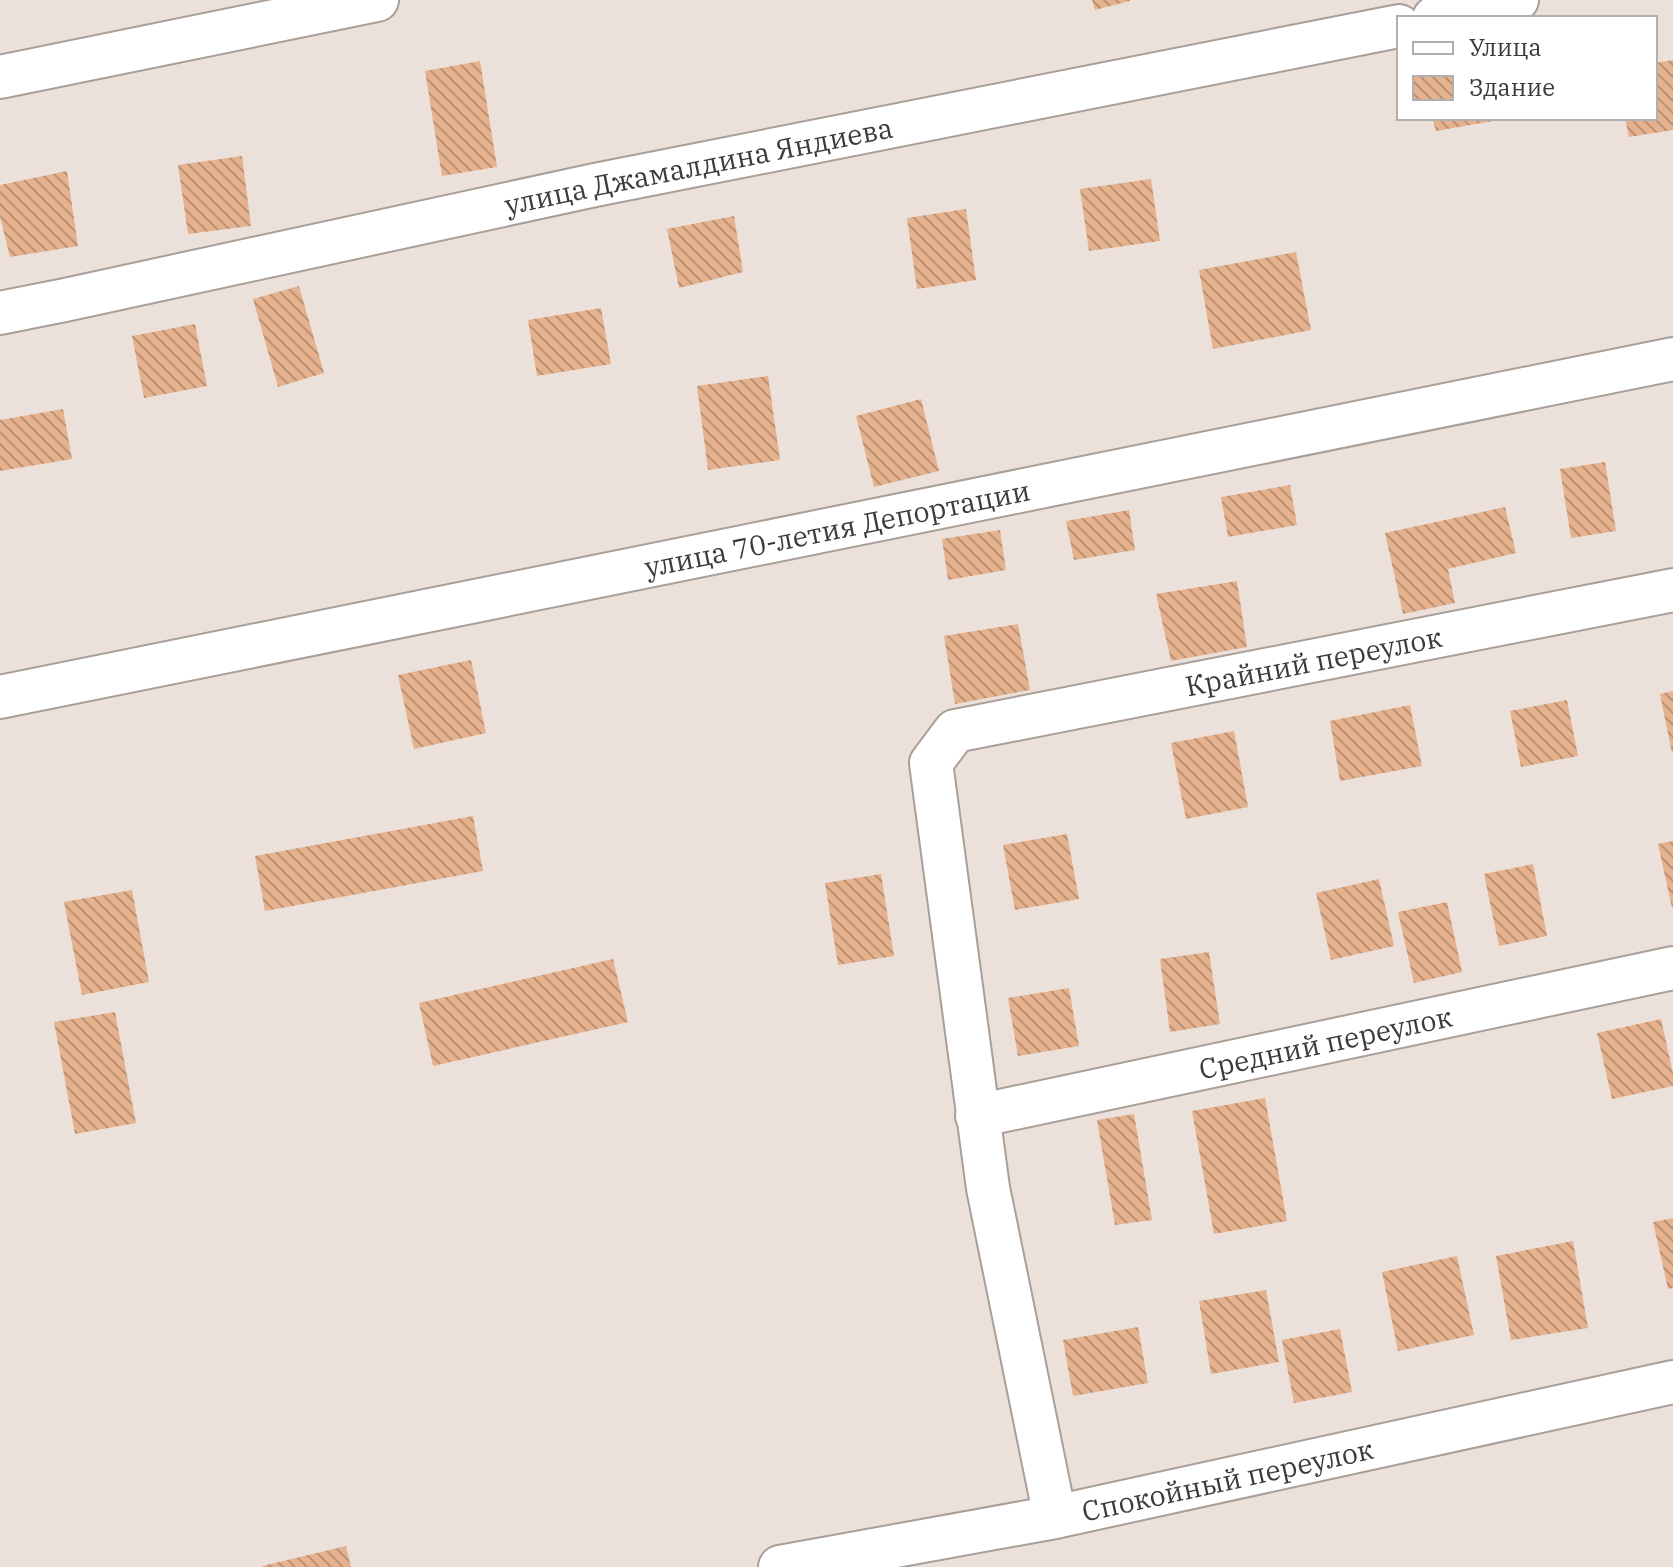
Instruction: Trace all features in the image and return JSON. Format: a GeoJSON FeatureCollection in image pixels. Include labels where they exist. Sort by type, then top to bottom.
{"type":"FeatureCollection","features":[{"type":"Feature","properties":{"kind":"street"},"geometry":{"type":"LineString","coordinates":[[0,77],[377,0]]}},
{"type":"Feature","properties":{"kind":"street"},"geometry":{"type":"LineString","coordinates":[[1443,16],[1517,0]]}},
{"type":"Feature","properties":{"kind":"street","name":"улица Джамалдина Яндиева"},"geometry":{"type":"LineString","coordinates":[[0,313],[595,185],[1397,26]]}},
{"type":"Feature","properties":{"kind":"street","name":"улица 70-летия Депортации"},"geometry":{"type":"LineString","coordinates":[[0,697],[1673,359]]}},
{"type":"Feature","properties":{"kind":"street","name":"Крайний переулок"},"geometry":{"type":"LineString","coordinates":[[977,1116],[931,763],[955,731],[1673,590]]}},
{"type":"Feature","properties":{"kind":"street","name":"Средний переулок"},"geometry":{"type":"LineString","coordinates":[[977,1116],[1673,968]]}},
{"type":"Feature","properties":{"kind":"street"},"geometry":{"type":"LineString","coordinates":[[977,1116],[988,1188],[1055,1517]]}},
{"type":"Feature","properties":{"kind":"street","name":"Спокойный переулок"},"geometry":{"type":"LineString","coordinates":[[780,1567],[1055,1517],[1673,1382]]}},
{"type":"Feature","properties":{"kind":"building"},"geometry":{"type":"Polygon","coordinates":[[[1092,0],[1130,0],[1130,1],[1095,10],[1092,0]]]}},
{"type":"Feature","properties":{"kind":"building"},"geometry":{"type":"Polygon","coordinates":[[[1673,60],[1673,130],[1629,137],[1625,120],[1657,120],[1657,63],[1673,60]]]}},
{"type":"Feature","properties":{"kind":"building"},"geometry":{"type":"Polygon","coordinates":[[[480,61],[497,167],[442,176],[425,71],[480,61]]]}},
{"type":"Feature","properties":{"kind":"building"},"geometry":{"type":"Polygon","coordinates":[[[1433,120],[1499,120],[1436,131],[1433,120]]]}},
{"type":"Feature","properties":{"kind":"building"},"geometry":{"type":"Polygon","coordinates":[[[242,156],[251,226],[188,234],[178,165],[242,156]]]}},
{"type":"Feature","properties":{"kind":"building"},"geometry":{"type":"Polygon","coordinates":[[[67,171],[78,246],[10,257],[0,217],[0,185],[67,171]]]}},
{"type":"Feature","properties":{"kind":"building"},"geometry":{"type":"Polygon","coordinates":[[[1151,179],[1160,241],[1089,251],[1080,189],[1151,179]]]}},
{"type":"Feature","properties":{"kind":"building"},"geometry":{"type":"Polygon","coordinates":[[[966,209],[976,280],[917,289],[907,218],[966,209]]]}},
{"type":"Feature","properties":{"kind":"building"},"geometry":{"type":"Polygon","coordinates":[[[734,216],[743,272],[679,288],[667,229],[734,216]]]}},
{"type":"Feature","properties":{"kind":"building"},"geometry":{"type":"Polygon","coordinates":[[[1296,252],[1311,330],[1213,349],[1199,270],[1296,252]]]}},
{"type":"Feature","properties":{"kind":"building"},"geometry":{"type":"Polygon","coordinates":[[[299,286],[324,373],[278,387],[253,299],[299,286]]]}},
{"type":"Feature","properties":{"kind":"building"},"geometry":{"type":"Polygon","coordinates":[[[601,308],[611,364],[537,376],[528,320],[601,308]]]}},
{"type":"Feature","properties":{"kind":"building"},"geometry":{"type":"Polygon","coordinates":[[[195,324],[207,386],[144,398],[132,336],[195,324]]]}},
{"type":"Feature","properties":{"kind":"building"},"geometry":{"type":"Polygon","coordinates":[[[768,376],[780,460],[708,470],[697,386],[768,376]]]}},
{"type":"Feature","properties":{"kind":"building"},"geometry":{"type":"Polygon","coordinates":[[[921,399],[939,471],[874,487],[856,416],[921,399]]]}},
{"type":"Feature","properties":{"kind":"building"},"geometry":{"type":"Polygon","coordinates":[[[63,409],[72,459],[0,471],[0,420],[63,409]]]}},
{"type":"Feature","properties":{"kind":"building"},"geometry":{"type":"Polygon","coordinates":[[[1605,462],[1616,531],[1571,538],[1560,469],[1605,462]]]}},
{"type":"Feature","properties":{"kind":"building"},"geometry":{"type":"Polygon","coordinates":[[[1290,485],[1297,525],[1228,537],[1221,497],[1290,485]]]}},
{"type":"Feature","properties":{"kind":"building"},"geometry":{"type":"Polygon","coordinates":[[[1505,507],[1516,553],[1448,569],[1455,603],[1403,614],[1385,533],[1505,507]]]}},
{"type":"Feature","properties":{"kind":"building"},"geometry":{"type":"Polygon","coordinates":[[[1129,510],[1135,550],[1074,560],[1066,521],[1129,510]]]}},
{"type":"Feature","properties":{"kind":"building"},"geometry":{"type":"Polygon","coordinates":[[[1000,530],[1006,570],[948,580],[942,539],[1000,530]]]}},
{"type":"Feature","properties":{"kind":"building"},"geometry":{"type":"Polygon","coordinates":[[[1237,581],[1247,647],[1171,661],[1156,594],[1237,581]]]}},
{"type":"Feature","properties":{"kind":"building"},"geometry":{"type":"Polygon","coordinates":[[[1018,624],[1030,690],[955,704],[944,636],[1018,624]]]}},
{"type":"Feature","properties":{"kind":"building"},"geometry":{"type":"Polygon","coordinates":[[[471,660],[486,733],[414,749],[398,675],[471,660]]]}},
{"type":"Feature","properties":{"kind":"building"},"geometry":{"type":"Polygon","coordinates":[[[1673,691],[1673,752],[1672,753],[1660,694],[1673,691]]]}},
{"type":"Feature","properties":{"kind":"building"},"geometry":{"type":"Polygon","coordinates":[[[1567,700],[1578,756],[1521,767],[1510,711],[1567,700]]]}},
{"type":"Feature","properties":{"kind":"building"},"geometry":{"type":"Polygon","coordinates":[[[1410,705],[1422,766],[1340,781],[1330,721],[1410,705]]]}},
{"type":"Feature","properties":{"kind":"building"},"geometry":{"type":"Polygon","coordinates":[[[1234,731],[1248,807],[1186,819],[1171,743],[1234,731]]]}},
{"type":"Feature","properties":{"kind":"building"},"geometry":{"type":"Polygon","coordinates":[[[473,816],[483,871],[265,911],[255,856],[473,816]]]}},
{"type":"Feature","properties":{"kind":"building"},"geometry":{"type":"Polygon","coordinates":[[[1067,834],[1079,899],[1015,910],[1003,845],[1067,834]]]}},
{"type":"Feature","properties":{"kind":"building"},"geometry":{"type":"Polygon","coordinates":[[[1673,841],[1673,908],[1672,908],[1658,844],[1673,841]]]}},
{"type":"Feature","properties":{"kind":"building"},"geometry":{"type":"Polygon","coordinates":[[[1533,864],[1547,936],[1499,946],[1484,874],[1533,864]]]}},
{"type":"Feature","properties":{"kind":"building"},"geometry":{"type":"Polygon","coordinates":[[[881,874],[894,956],[838,965],[825,883],[881,874]]]}},
{"type":"Feature","properties":{"kind":"building"},"geometry":{"type":"Polygon","coordinates":[[[1379,879],[1394,946],[1331,960],[1316,893],[1379,879]]]}},
{"type":"Feature","properties":{"kind":"building"},"geometry":{"type":"Polygon","coordinates":[[[132,890],[149,982],[82,995],[64,902],[132,890]]]}},
{"type":"Feature","properties":{"kind":"building"},"geometry":{"type":"Polygon","coordinates":[[[1447,902],[1462,972],[1414,983],[1398,912],[1447,902]]]}},
{"type":"Feature","properties":{"kind":"building"},"geometry":{"type":"Polygon","coordinates":[[[1209,952],[1220,1024],[1170,1032],[1160,959],[1209,952]]]}},
{"type":"Feature","properties":{"kind":"building"},"geometry":{"type":"Polygon","coordinates":[[[613,959],[628,1022],[433,1066],[419,1003],[613,959]]]}},
{"type":"Feature","properties":{"kind":"building"},"geometry":{"type":"Polygon","coordinates":[[[1069,988],[1079,1046],[1018,1056],[1008,998],[1069,988]]]}},
{"type":"Feature","properties":{"kind":"building"},"geometry":{"type":"Polygon","coordinates":[[[115,1012],[136,1123],[75,1134],[54,1022],[115,1012]]]}},
{"type":"Feature","properties":{"kind":"building"},"geometry":{"type":"Polygon","coordinates":[[[1661,1019],[1673,1086],[1612,1099],[1597,1033],[1661,1019]]]}},
{"type":"Feature","properties":{"kind":"building"},"geometry":{"type":"Polygon","coordinates":[[[1265,1098],[1287,1221],[1214,1234],[1192,1111],[1265,1098]]]}},
{"type":"Feature","properties":{"kind":"building"},"geometry":{"type":"Polygon","coordinates":[[[1134,1114],[1152,1220],[1115,1225],[1097,1120],[1134,1114]]]}},
{"type":"Feature","properties":{"kind":"building"},"geometry":{"type":"Polygon","coordinates":[[[1673,1218],[1673,1288],[1668,1289],[1653,1222],[1673,1218]]]}},
{"type":"Feature","properties":{"kind":"building"},"geometry":{"type":"Polygon","coordinates":[[[1573,1241],[1588,1328],[1511,1340],[1496,1256],[1573,1241]]]}},
{"type":"Feature","properties":{"kind":"building"},"geometry":{"type":"Polygon","coordinates":[[[1457,1256],[1474,1335],[1398,1351],[1382,1272],[1457,1256]]]}},
{"type":"Feature","properties":{"kind":"building"},"geometry":{"type":"Polygon","coordinates":[[[1266,1290],[1279,1362],[1211,1374],[1199,1301],[1266,1290]]]}},
{"type":"Feature","properties":{"kind":"building"},"geometry":{"type":"Polygon","coordinates":[[[1138,1327],[1148,1383],[1073,1396],[1063,1340],[1138,1327]]]}},
{"type":"Feature","properties":{"kind":"building"},"geometry":{"type":"Polygon","coordinates":[[[1340,1329],[1352,1392],[1294,1403],[1282,1340],[1340,1329]]]}},
{"type":"Feature","properties":{"kind":"building"},"geometry":{"type":"Polygon","coordinates":[[[346,1546],[351,1567],[262,1567],[262,1566],[346,1546]]]}}]}
